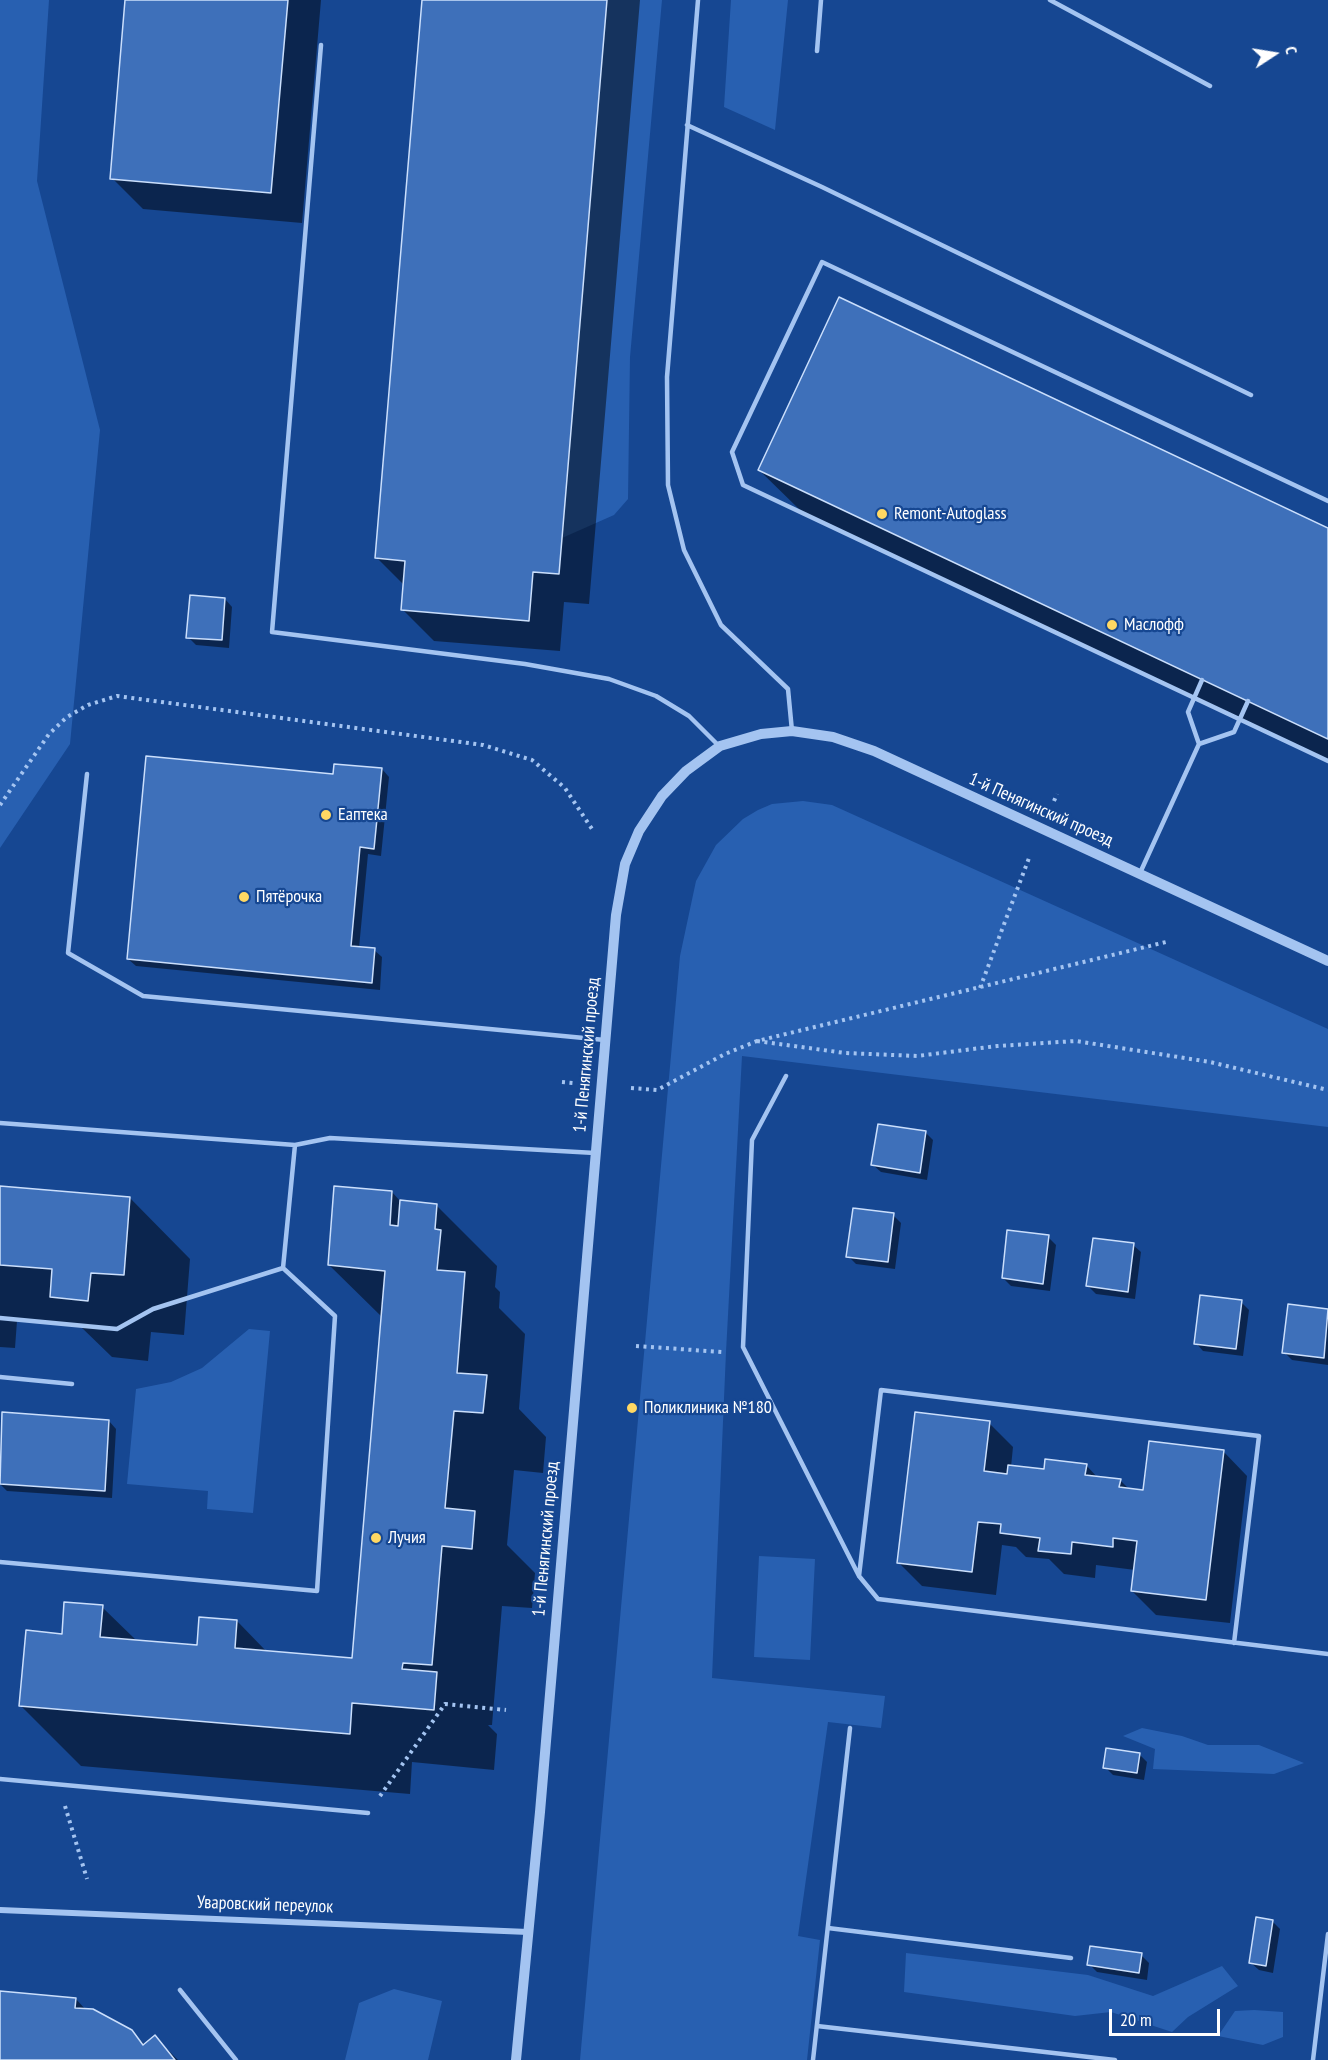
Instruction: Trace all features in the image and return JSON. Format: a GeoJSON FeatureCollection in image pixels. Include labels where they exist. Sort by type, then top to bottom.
{"type":"FeatureCollection","features":[{"type":"Feature","properties":{"kind":"street","name":"1-й Пенягинский проезд"},"geometry":{"type":"LineString","coordinates":[[516,2060],[615,915],[625,864],[639,831],[662,796],[686,771],[720,746],[761,734],[792,731],[833,738],[874,751],[1328,961]]}},
{"type":"Feature","properties":{"kind":"street","name":"Уваровский переулок"},"geometry":{"type":"LineString","coordinates":[[0,1910],[528,1932]]}},
{"type":"Feature","properties":{"kind":"lane"},"geometry":{"type":"LineString","coordinates":[[698,0],[667,376],[668,485],[684,550],[721,625],[788,689],[792,731]]}},
{"type":"Feature","properties":{"kind":"lane"},"geometry":{"type":"LineString","coordinates":[[818,51],[821,0]]}},
{"type":"Feature","properties":{"kind":"lane"},"geometry":{"type":"LineString","coordinates":[[1050,0],[1210,86]]}},
{"type":"Feature","properties":{"kind":"lane"},"geometry":{"type":"LineString","coordinates":[[321,45],[272,633],[525,664],[609,679],[656,696],[689,716],[720,746]]}},
{"type":"Feature","properties":{"kind":"lane"},"geometry":{"type":"LineString","coordinates":[[687,125],[1251,395]]}},
{"type":"Feature","properties":{"kind":"lane"},"geometry":{"type":"LineString","coordinates":[[1328,501],[822,262],[732,452],[743,485],[1328,761]]}},
{"type":"Feature","properties":{"kind":"lane"},"geometry":{"type":"LineString","coordinates":[[1140,873],[1199,744],[1188,712],[1202,680]]}},
{"type":"Feature","properties":{"kind":"lane"},"geometry":{"type":"LineString","coordinates":[[1199,744],[1234,732],[1248,701]]}},
{"type":"Feature","properties":{"kind":"lane"},"geometry":{"type":"LineString","coordinates":[[87,774],[68,953],[143,996],[605,1040]]}},
{"type":"Feature","properties":{"kind":"lane"},"geometry":{"type":"LineString","coordinates":[[786,1076],[752,1140],[743,1347],[859,1576],[878,1599],[1328,1654]]}},
{"type":"Feature","properties":{"kind":"lane"},"geometry":{"type":"LineString","coordinates":[[0,1123],[295,1145],[330,1138],[596,1154]]}},
{"type":"Feature","properties":{"kind":"lane"},"geometry":{"type":"LineString","coordinates":[[284,1268],[295,1145]]}},
{"type":"Feature","properties":{"kind":"lane"},"geometry":{"type":"LineString","coordinates":[[0,1318],[117,1329],[153,1309],[284,1268]]}},
{"type":"Feature","properties":{"kind":"lane"},"geometry":{"type":"LineString","coordinates":[[0,1562],[316,1590],[335,1316],[284,1268]]}},
{"type":"Feature","properties":{"kind":"lane"},"geometry":{"type":"LineString","coordinates":[[0,1377],[72,1384]]}},
{"type":"Feature","properties":{"kind":"lane"},"geometry":{"type":"LineString","coordinates":[[859,1576],[881,1390],[1259,1436],[1234,1643]]}},
{"type":"Feature","properties":{"kind":"lane"},"geometry":{"type":"LineString","coordinates":[[813,2060],[850,1728]]}},
{"type":"Feature","properties":{"kind":"lane"},"geometry":{"type":"LineString","coordinates":[[0,1779],[368,1813]]}},
{"type":"Feature","properties":{"kind":"lane"},"geometry":{"type":"LineString","coordinates":[[828,1928],[1071,1958]]}},
{"type":"Feature","properties":{"kind":"lane"},"geometry":{"type":"LineString","coordinates":[[1313,2060],[1328,1934]]}},
{"type":"Feature","properties":{"kind":"lane"},"geometry":{"type":"LineString","coordinates":[[180,1990],[236,2060]]}},
{"type":"Feature","properties":{"kind":"lane"},"geometry":{"type":"LineString","coordinates":[[817,2026],[1115,2060]]}},
{"type":"Feature","properties":{"kind":"path"},"geometry":{"type":"LineString","coordinates":[[0,805],[49,734],[68,717],[88,705],[117,696],[483,745],[532,760],[565,788],[594,832]]}},
{"type":"Feature","properties":{"kind":"path"},"geometry":{"type":"LineString","coordinates":[[1054,801],[1057,794]]}},
{"type":"Feature","properties":{"kind":"path"},"geometry":{"type":"LineString","coordinates":[[980,988],[1029,858]]}},
{"type":"Feature","properties":{"kind":"path"},"geometry":{"type":"LineString","coordinates":[[631,1088],[657,1090],[725,1054],[757,1041],[1166,942]]}},
{"type":"Feature","properties":{"kind":"path"},"geometry":{"type":"LineString","coordinates":[[757,1041],[845,1053],[917,1056],[997,1046],[1076,1041],[1210,1062],[1328,1090]]}},
{"type":"Feature","properties":{"kind":"path"},"geometry":{"type":"LineString","coordinates":[[562,1082],[573,1083]]}},
{"type":"Feature","properties":{"kind":"path"},"geometry":{"type":"LineString","coordinates":[[636,1346],[747,1354]]}},
{"type":"Feature","properties":{"kind":"path"},"geometry":{"type":"LineString","coordinates":[[368,1813],[445,1704],[506,1710]]}},
{"type":"Feature","properties":{"kind":"path"},"geometry":{"type":"LineString","coordinates":[[59,1785],[87,1879]]}},
{"type":"Feature","properties":{"kind":"shaded area"},"geometry":{"type":"Polygon","coordinates":[[[0,0],[49,0],[37,181],[100,430],[70,744],[0,848],[0,0]]]}},
{"type":"Feature","properties":{"kind":"shaded area"},"geometry":{"type":"Polygon","coordinates":[[[607,0],[662,0],[630,357],[628,499],[614,515],[562,538],[607,0]]]}},
{"type":"Feature","properties":{"kind":"shaded area"},"geometry":{"type":"Polygon","coordinates":[[[731,0],[788,0],[775,130],[724,107],[731,0]]]}},
{"type":"Feature","properties":{"kind":"shaded area"},"geometry":{"type":"Polygon","coordinates":[[[803,801],[832,805],[1328,1029],[1328,1127],[742,1056],[712,1678],[885,1696],[881,1728],[828,1722],[798,1936],[820,1940],[807,2060],[580,2060],[680,956],[696,881],[716,845],[743,819],[758,810],[772,804],[803,801]]]}},
{"type":"Feature","properties":{"kind":"shaded area"},"geometry":{"type":"Polygon","coordinates":[[[249,1329],[270,1331],[253,1513],[207,1509],[208,1491],[127,1484],[136,1389],[171,1382],[202,1368],[249,1329]]]}},
{"type":"Feature","properties":{"kind":"shaded area"},"geometry":{"type":"Polygon","coordinates":[[[759,1556],[815,1559],[810,1660],[754,1657],[759,1556]]]}},
{"type":"Feature","properties":{"kind":"shaded area"},"geometry":{"type":"Polygon","coordinates":[[[1142,1728],[1182,1736],[1208,1745],[1259,1745],[1304,1763],[1274,1774],[1153,1769],[1155,1749],[1123,1736],[1142,1728]]]}},
{"type":"Feature","properties":{"kind":"shaded area"},"geometry":{"type":"Polygon","coordinates":[[[906,1953],[1088,1975],[1153,1996],[1222,1966],[1238,1986],[1188,2017],[1172,2032],[1111,2012],[1075,2016],[904,1992],[906,1953]]]}},
{"type":"Feature","properties":{"kind":"shaded area"},"geometry":{"type":"Polygon","coordinates":[[[394,1989],[442,2001],[428,2060],[345,2060],[359,2003],[394,1989]]]}},
{"type":"Feature","properties":{"kind":"shaded area"},"geometry":{"type":"Polygon","coordinates":[[[1235,2011],[1283,2012],[1283,2037],[1263,2045],[1218,2036],[1235,2011]]]}},
{"type":"Feature","properties":{"kind":"building"},"geometry":{"type":"Polygon","coordinates":[[[125,0],[288,0],[271,193],[110,179],[125,0]]]}},
{"type":"Feature","properties":{"kind":"building"},"geometry":{"type":"Polygon","coordinates":[[[422,0],[607,0],[559,574],[533,572],[529,621],[401,610],[405,561],[375,558],[422,0]]]}},
{"type":"Feature","properties":{"kind":"building"},"geometry":{"type":"Polygon","coordinates":[[[839,297],[1328,528],[1328,739],[758,470],[839,297]]]}},
{"type":"Feature","properties":{"kind":"building"},"geometry":{"type":"Polygon","coordinates":[[[190,595],[225,598],[222,640],[186,638],[190,595]]]}},
{"type":"Feature","properties":{"kind":"building","name":"Пятёрочка"},"geometry":{"type":"Polygon","coordinates":[[[146,756],[333,774],[334,764],[382,768],[374,849],[360,847],[351,946],[375,948],[372,983],[127,959],[146,756]]]}},
{"type":"Feature","properties":{"kind":"building"},"geometry":{"type":"Polygon","coordinates":[[[878,1124],[926,1131],[920,1173],[871,1165],[878,1124]]]}},
{"type":"Feature","properties":{"kind":"building"},"geometry":{"type":"Polygon","coordinates":[[[0,1186],[130,1197],[124,1275],[91,1273],[88,1301],[50,1297],[52,1269],[0,1265],[0,1186]]]}},
{"type":"Feature","properties":{"kind":"building"},"geometry":{"type":"Polygon","coordinates":[[[334,1186],[392,1191],[390,1225],[398,1226],[400,1200],[437,1204],[435,1229],[441,1230],[437,1270],[465,1272],[457,1373],[487,1375],[483,1413],[454,1411],[445,1508],[475,1511],[472,1549],[442,1546],[432,1665],[403,1663],[402,1669],[437,1672],[434,1710],[352,1703],[350,1734],[19,1706],[26,1630],[62,1634],[64,1602],[103,1605],[100,1637],[197,1645],[199,1617],[237,1620],[235,1648],[352,1658],[385,1271],[328,1265],[334,1186]]]}},
{"type":"Feature","properties":{"kind":"building"},"geometry":{"type":"Polygon","coordinates":[[[853,1208],[894,1213],[888,1262],[846,1257],[853,1208]]]}},
{"type":"Feature","properties":{"kind":"building"},"geometry":{"type":"Polygon","coordinates":[[[1007,1230],[1049,1235],[1043,1284],[1002,1278],[1007,1230]]]}},
{"type":"Feature","properties":{"kind":"building"},"geometry":{"type":"Polygon","coordinates":[[[1093,1238],[1134,1243],[1128,1292],[1086,1286],[1093,1238]]]}},
{"type":"Feature","properties":{"kind":"building"},"geometry":{"type":"Polygon","coordinates":[[[1200,1295],[1242,1300],[1236,1349],[1194,1344],[1200,1295]]]}},
{"type":"Feature","properties":{"kind":"building"},"geometry":{"type":"Polygon","coordinates":[[[1288,1304],[1328,1309],[1324,1358],[1282,1353],[1288,1304]]]}},
{"type":"Feature","properties":{"kind":"building"},"geometry":{"type":"Polygon","coordinates":[[[2,1412],[109,1420],[105,1491],[0,1484],[2,1412]]]}},
{"type":"Feature","properties":{"kind":"building"},"geometry":{"type":"Polygon","coordinates":[[[915,1412],[990,1421],[984,1471],[1007,1474],[1008,1465],[1044,1469],[1045,1459],[1087,1464],[1085,1475],[1121,1479],[1119,1487],[1143,1490],[1149,1441],[1224,1450],[1206,1600],[1131,1591],[1137,1541],[1113,1538],[1113,1547],[1072,1542],[1071,1554],[1038,1551],[1040,1538],[1000,1533],[1001,1524],[978,1522],[972,1572],[897,1563],[915,1412]]]}},
{"type":"Feature","properties":{"kind":"building"},"geometry":{"type":"Polygon","coordinates":[[[1106,1748],[1140,1753],[1137,1773],[1103,1768],[1106,1748]]]}},
{"type":"Feature","properties":{"kind":"building"},"geometry":{"type":"Polygon","coordinates":[[[1256,1917],[1273,1920],[1266,1966],[1249,1963],[1256,1917]]]}},
{"type":"Feature","properties":{"kind":"building"},"geometry":{"type":"Polygon","coordinates":[[[1090,1946],[1142,1953],[1139,1973],[1087,1965],[1090,1946]]]}},
{"type":"Feature","properties":{"kind":"building"},"geometry":{"type":"Polygon","coordinates":[[[0,1991],[76,1998],[75,2008],[93,2009],[132,2030],[143,2045],[155,2035],[175,2060],[0,2060],[0,1991]]]}},
{"type":"Feature","properties":{"kind":"place","name":"Remont-Autoglass"},"geometry":{"type":"Point","coordinates":[882,514]}},
{"type":"Feature","properties":{"kind":"place","name":"Маслофф"},"geometry":{"type":"Point","coordinates":[1112,625]}},
{"type":"Feature","properties":{"kind":"place","name":"Еаптека"},"geometry":{"type":"Point","coordinates":[326,815]}},
{"type":"Feature","properties":{"kind":"place","name":"Пятёрочка"},"geometry":{"type":"Point","coordinates":[244,897]}},
{"type":"Feature","properties":{"kind":"place","name":"Поликлиника №180"},"geometry":{"type":"Point","coordinates":[632,1408]}},
{"type":"Feature","properties":{"kind":"place","name":"Лучия"},"geometry":{"type":"Point","coordinates":[376,1538]}}]}
